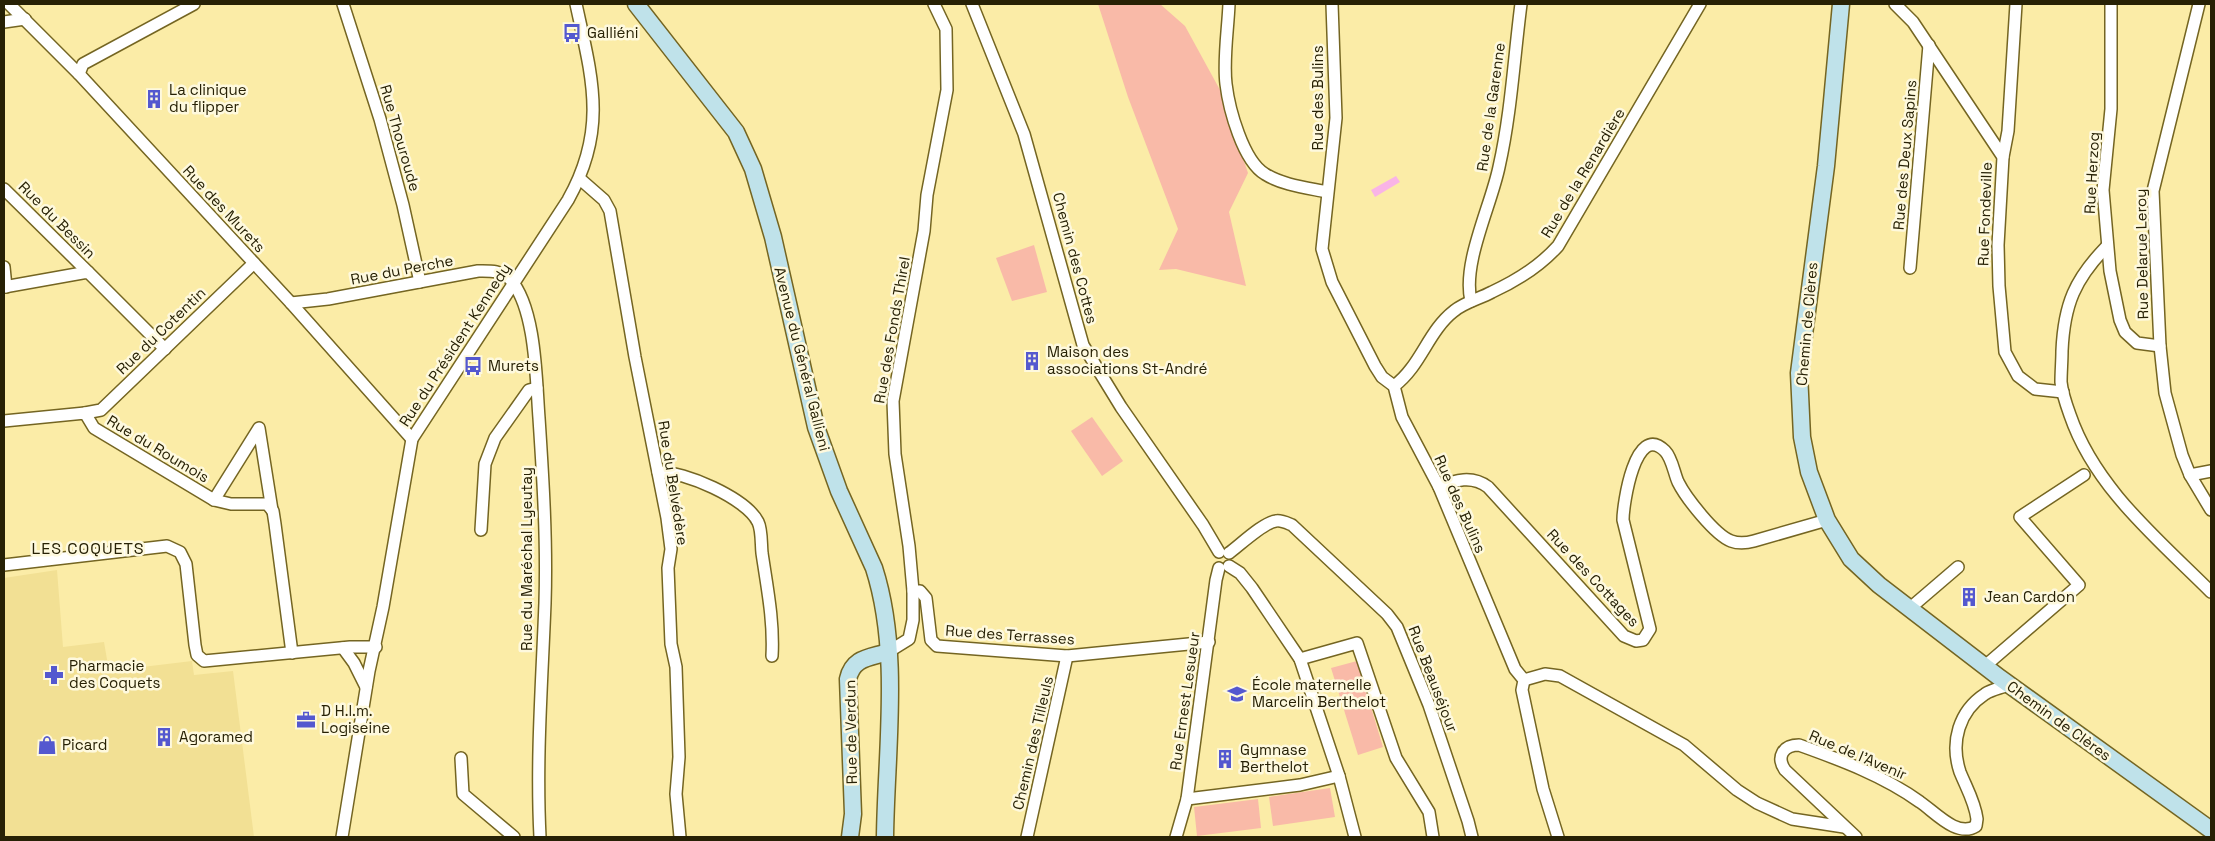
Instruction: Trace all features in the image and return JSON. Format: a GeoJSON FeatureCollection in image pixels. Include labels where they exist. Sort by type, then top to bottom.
{"type":"FeatureCollection","features":[{"type":"Feature","properties":{"kind":"street","name":"Rue des Murets"},"geometry":{"type":"LineString","coordinates":[[10,4],[79,74],[291,303],[412,439]]}},
{"type":"Feature","properties":{"kind":"street"},"geometry":{"type":"LineString","coordinates":[[79,74],[83,64],[194,4]]}},
{"type":"Feature","properties":{"kind":"street","name":"Rue Thouroude"},"geometry":{"type":"LineString","coordinates":[[343,4],[380,119],[403,205],[420,282]]}},
{"type":"Feature","properties":{"kind":"street","name":"Rue du Président Kennedy"},"geometry":{"type":"LineString","coordinates":[[342,837],[366,688],[376,647],[412,439],[444,387],[514,284],[580,179],[592,134],[594,103],[591,72],[576,4]]}},
{"type":"Feature","properties":{"kind":"street","name":"Avenue du Général Gallieni"},"geometry":{"type":"LineString","coordinates":[[636,4],[693,80],[709,96],[736,132],[753,169],[763,197],[816,427],[839,491],[876,576],[884,605],[888,652],[885,837]]}},
{"type":"Feature","properties":{"kind":"street","name":"Avenue du Général Gallieni"},"geometry":{"type":"LineString","coordinates":[[646,4],[699,76],[709,96]]}},
{"type":"Feature","properties":{"kind":"street","name":"Rue des Fonds Thirel"},"geometry":{"type":"LineString","coordinates":[[888,652],[905,643],[910,636],[913,590],[908,537],[895,454],[893,401],[924,231],[927,195],[947,90],[946,29],[934,4]]}},
{"type":"Feature","properties":{"kind":"street","name":"Chemin des Cottes"},"geometry":{"type":"LineString","coordinates":[[972,4],[1024,134],[1084,345],[1121,407],[1224,552]]}},
{"type":"Feature","properties":{"kind":"street"},"geometry":{"type":"LineString","coordinates":[[1228,4],[1226,84],[1248,156],[1253,164],[1265,174],[1276,179],[1328,192]]}},
{"type":"Feature","properties":{"kind":"street","name":"Rue des Bulins"},"geometry":{"type":"LineString","coordinates":[[1332,4],[1336,118],[1322,241],[1328,273],[1380,374],[1394,386],[1402,417],[1438,487],[1515,669],[1524,680],[1522,690],[1540,778],[1558,837]]}},
{"type":"Feature","properties":{"kind":"street","name":"Rue de la Garenne"},"geometry":{"type":"LineString","coordinates":[[1471,301],[1469,290],[1472,263],[1501,160],[1521,4]]}},
{"type":"Feature","properties":{"kind":"street","name":"Rue de la Renardière"},"geometry":{"type":"LineString","coordinates":[[1394,386],[1404,379],[1414,366],[1442,321],[1471,301],[1512,282],[1546,258],[1558,246],[1700,4]]}},
{"type":"Feature","properties":{"kind":"street","name":"Chemin de Clères"},"geometry":{"type":"LineString","coordinates":[[1841,4],[1826,166],[1799,373],[1802,437],[1810,472],[1827,520],[1835,536],[1860,569],[1909,609],[2211,830]]}},
{"type":"Feature","properties":{"kind":"street","name":"Rue Fondeville"},"geometry":{"type":"LineString","coordinates":[[1895,4],[1913,22],[2004,157],[1998,245],[1999,286],[2005,352],[2018,376],[2034,389],[2063,392]]}},
{"type":"Feature","properties":{"kind":"street"},"geometry":{"type":"LineString","coordinates":[[2004,157],[2008,131],[2016,4]]}},
{"type":"Feature","properties":{"kind":"street","name":"Rue Herzog"},"geometry":{"type":"LineString","coordinates":[[2110,4],[2111,109],[2104,190],[2107,246],[2120,320],[2125,332],[2137,343],[2160,346]]}},
{"type":"Feature","properties":{"kind":"street","name":"Rue Delarue Leroy"},"geometry":{"type":"LineString","coordinates":[[2199,4],[2153,191],[2160,346],[2165,393],[2190,475],[2211,510]]}},
{"type":"Feature","properties":{"kind":"street"},"geometry":{"type":"LineString","coordinates":[[4,22],[25,19]]}},
{"type":"Feature","properties":{"kind":"street","name":"Rue des Deux Sapins"},"geometry":{"type":"LineString","coordinates":[[1910,268],[1929,46]]}},
{"type":"Feature","properties":{"kind":"street","name":"Rue du Belvédère"},"geometry":{"type":"LineString","coordinates":[[580,179],[604,200],[610,211],[635,357],[667,518],[671,549],[668,568],[671,644],[676,667],[679,757],[676,794],[680,837]]}},
{"type":"Feature","properties":{"kind":"street","name":"Rue du Bessin"},"geometry":{"type":"LineString","coordinates":[[4,188],[164,349]]}},
{"type":"Feature","properties":{"kind":"street"},"geometry":{"type":"LineString","coordinates":[[2107,246],[2075,286],[2067,311],[2062,344],[2061,383],[2063,392],[2076,432],[2116,497],[2211,592]]}},
{"type":"Feature","properties":{"kind":"street","name":"Rue du Cotentin"},"geometry":{"type":"LineString","coordinates":[[85,413],[101,410],[254,263]]}},
{"type":"Feature","properties":{"kind":"street","name":"Rue du Bessin"},"geometry":{"type":"LineString","coordinates":[[4,267],[5,287],[88,272]]}},
{"type":"Feature","properties":{"kind":"street","name":"Rue du Perche"},"geometry":{"type":"LineString","coordinates":[[291,303],[478,271],[496,271],[514,284]]}},
{"type":"Feature","properties":{"kind":"street","name":"Rue du Maréchal Lyeutay"},"geometry":{"type":"LineString","coordinates":[[514,284],[526,307],[529,318],[537,388],[544,495],[545,600],[537,785],[540,837]]}},
{"type":"Feature","properties":{"kind":"street"},"geometry":{"type":"LineString","coordinates":[[481,530],[485,464],[495,438],[529,390],[537,388]]}},
{"type":"Feature","properties":{"kind":"street"},"geometry":{"type":"LineString","coordinates":[[4,421],[85,413]]}},
{"type":"Feature","properties":{"kind":"street","name":"Rue du Roumois"},"geometry":{"type":"LineString","coordinates":[[85,413],[94,428],[214,500],[232,504],[267,504],[273,511]]}},
{"type":"Feature","properties":{"kind":"street","name":"Rue du Roumois"},"geometry":{"type":"LineString","coordinates":[[214,500],[259,428],[273,511],[292,652]]}},
{"type":"Feature","properties":{"kind":"street","name":"Rue des Cottages"},"geometry":{"type":"LineString","coordinates":[[1438,487],[1468,479],[1482,482],[1624,636],[1636,641],[1643,640],[1650,629],[1623,520],[1623,510],[1626,489],[1636,458],[1646,448],[1656,446],[1663,449],[1668,455],[1674,474],[1687,496],[1718,532],[1729,541],[1744,543],[1754,541],[1827,520]]}},
{"type":"Feature","properties":{"kind":"street"},"geometry":{"type":"LineString","coordinates":[[2190,475],[2211,471]]}},
{"type":"Feature","properties":{"kind":"street"},"geometry":{"type":"LineString","coordinates":[[658,472],[670,472],[719,491],[746,507],[758,523],[773,636],[772,656]]}},
{"type":"Feature","properties":{"kind":"street"},"geometry":{"type":"LineString","coordinates":[[1985,666],[2079,584],[2020,517],[2084,476]]}},
{"type":"Feature","properties":{"kind":"street","name":"Rue Beauséjour"},"geometry":{"type":"LineString","coordinates":[[1224,552],[1267,524],[1275,521],[1292,525],[1393,620],[1432,714],[1472,837]]}},
{"type":"Feature","properties":{"kind":"street"},"geometry":{"type":"LineString","coordinates":[[4,566],[167,546],[180,552],[186,564],[195,645],[197,655],[204,661],[292,652],[376,647]]}},
{"type":"Feature","properties":{"kind":"street"},"geometry":{"type":"LineString","coordinates":[[1224,567],[1232,559],[1224,552],[1214,560],[1224,567],[1240,573],[1300,659],[1339,776],[1355,837]]}},
{"type":"Feature","properties":{"kind":"street","name":"Rue Ernest Lesueur"},"geometry":{"type":"LineString","coordinates":[[1176,837],[1187,799],[1216,580],[1224,567]]}},
{"type":"Feature","properties":{"kind":"street"},"geometry":{"type":"LineString","coordinates":[[1909,609],[1958,567]]}},
{"type":"Feature","properties":{"kind":"street","name":"Rue des Terrasses"},"geometry":{"type":"LineString","coordinates":[[913,590],[920,591],[926,598],[931,640],[937,646],[1068,656],[1209,642]]}},
{"type":"Feature","properties":{"kind":"street"},"geometry":{"type":"LineString","coordinates":[[1300,659],[1357,643],[1396,758],[1429,812],[1433,837]]}},
{"type":"Feature","properties":{"kind":"street"},"geometry":{"type":"LineString","coordinates":[[343,648],[354,662],[366,688]]}},
{"type":"Feature","properties":{"kind":"street","name":"Rue de Verdun"},"geometry":{"type":"LineString","coordinates":[[850,837],[853,814],[849,673],[858,661],[868,656],[888,652]]}},
{"type":"Feature","properties":{"kind":"street","name":"Chemin des Tilleuls"},"geometry":{"type":"LineString","coordinates":[[1027,837],[1068,656]]}},
{"type":"Feature","properties":{"kind":"street"},"geometry":{"type":"LineString","coordinates":[[1524,680],[1545,674],[1560,676],[1684,745],[1737,790],[1762,806],[1792,818],[1844,827]]}},
{"type":"Feature","properties":{"kind":"street","name":"Rue de l'Avenir"},"geometry":{"type":"LineString","coordinates":[[1856,837],[1784,770],[1780,761],[1781,754],[1786,748],[1792,745],[1799,745],[1866,771],[1897,786],[1952,825],[1963,830],[1970,830],[1976,826],[1977,818],[1960,769],[1957,736],[1961,719],[1972,703],[1987,692],[2010,684]]}},
{"type":"Feature","properties":{"kind":"street"},"geometry":{"type":"LineString","coordinates":[[460,758],[463,794],[514,837]]}},
{"type":"Feature","properties":{"kind":"street"},"geometry":{"type":"LineString","coordinates":[[1187,799],[1300,785],[1339,776]]}},
{"type":"Feature","properties":{"kind":"shaded area"},"geometry":{"type":"Polygon","coordinates":[[[1098,4],[1160,4],[1185,26],[1220,90],[1248,173],[1229,212],[1246,286],[1176,269],[1159,270],[1178,229],[1128,97],[1098,4]]]}},
{"type":"Feature","properties":{"kind":"shaded area"},"geometry":{"type":"Polygon","coordinates":[[[1396,176],[1400,182],[1375,197],[1371,190],[1396,176]]]}},
{"type":"Feature","properties":{"kind":"shaded area"},"geometry":{"type":"Polygon","coordinates":[[[1034,245],[1047,292],[1012,301],[996,258],[1034,245]]]}},
{"type":"Feature","properties":{"kind":"shaded area"},"geometry":{"type":"Polygon","coordinates":[[[1092,417],[1123,461],[1102,476],[1071,431],[1092,417]]]}},
{"type":"Feature","properties":{"kind":"shaded area","name":"LES COQUETS"},"geometry":{"type":"Polygon","coordinates":[[[57,570],[63,647],[104,642],[109,671],[192,661],[194,675],[233,671],[254,837],[4,837],[4,578],[57,570]]]}},
{"type":"Feature","properties":{"kind":"shaded area"},"geometry":{"type":"Polygon","coordinates":[[[1357,661],[1383,747],[1358,755],[1331,668],[1357,661]]]}},
{"type":"Feature","properties":{"kind":"shaded area"},"geometry":{"type":"Polygon","coordinates":[[[1330,788],[1335,817],[1273,826],[1269,797],[1330,788]]]}},
{"type":"Feature","properties":{"kind":"shaded area"},"geometry":{"type":"Polygon","coordinates":[[[1258,799],[1261,828],[1197,836],[1194,807],[1258,799]]]}},
{"type":"Feature","properties":{"kind":"place","name":"Galliéni"},"geometry":{"type":"Point","coordinates":[572,33]}},
{"type":"Feature","properties":{"kind":"place","name":"La clinique du flipper"},"geometry":{"type":"Point","coordinates":[154,99]}},
{"type":"Feature","properties":{"kind":"place","name":"Maison des associations St-André"},"geometry":{"type":"Point","coordinates":[1032,361]}},
{"type":"Feature","properties":{"kind":"place","name":"Murets"},"geometry":{"type":"Point","coordinates":[473,366]}},
{"type":"Feature","properties":{"kind":"place","name":"Jean Cardon"},"geometry":{"type":"Point","coordinates":[1969,597]}},
{"type":"Feature","properties":{"kind":"place","name":"Pharmacie des Coquets"},"geometry":{"type":"Point","coordinates":[54,675]}},
{"type":"Feature","properties":{"kind":"place","name":"École maternelle Marcelin Berthelot"},"geometry":{"type":"Point","coordinates":[1237,694]}},
{"type":"Feature","properties":{"kind":"place","name":"D H.l.m. Logiseine"},"geometry":{"type":"Point","coordinates":[306,720]}},
{"type":"Feature","properties":{"kind":"place","name":"Agoramed"},"geometry":{"type":"Point","coordinates":[164,737]}},
{"type":"Feature","properties":{"kind":"place","name":"Picard"},"geometry":{"type":"Point","coordinates":[47,745]}},
{"type":"Feature","properties":{"kind":"place","name":"Gymnase Berthelot"},"geometry":{"type":"Point","coordinates":[1225,759]}},
{"type":"Feature","properties":{"kind":"district","name":"LES COQUETS"},"geometry":{"type":"Point","coordinates":[88,548]}}]}
